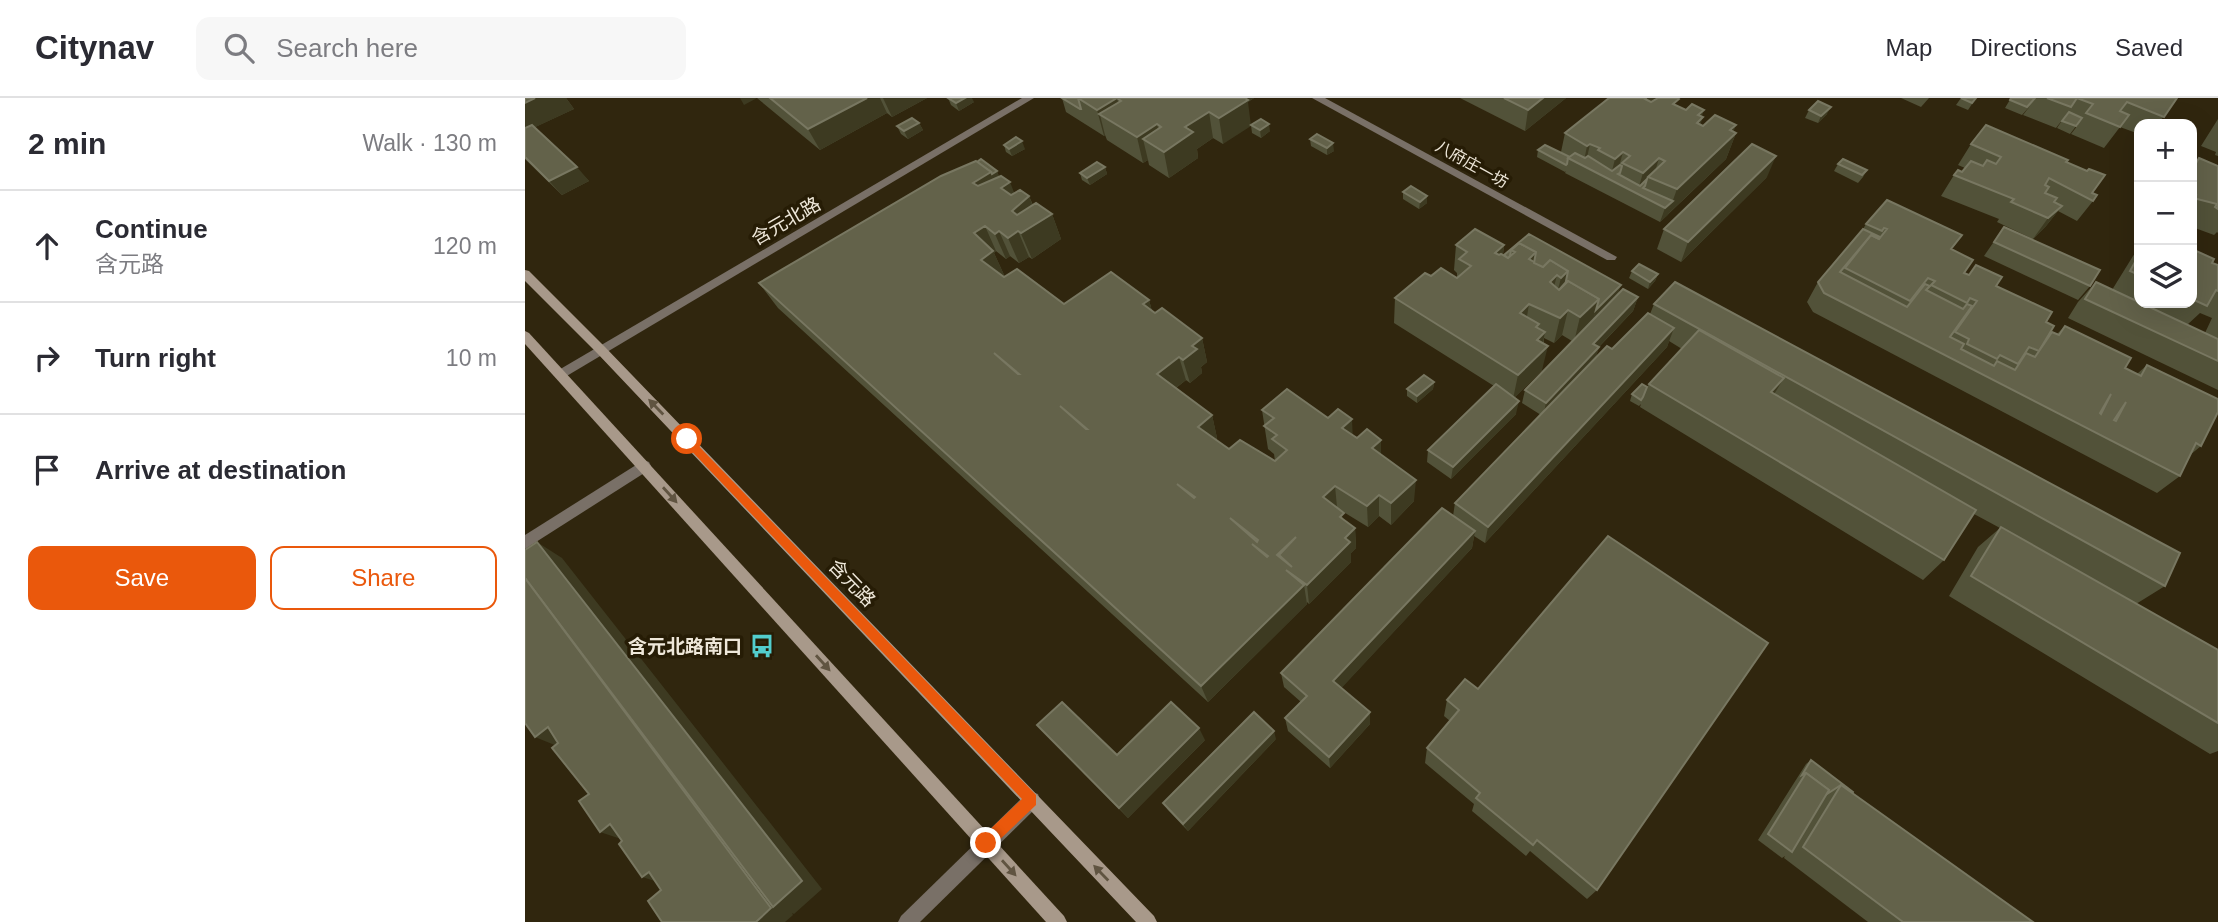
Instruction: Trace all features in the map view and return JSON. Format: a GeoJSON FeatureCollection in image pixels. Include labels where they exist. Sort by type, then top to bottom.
{"type":"FeatureCollection","features":[{"type":"Feature","properties":{"kind":"main road","name":"含元路"},"geometry":{"type":"LineString","coordinates":[[525,274],[601,350],[1148,922]]}},
{"type":"Feature","properties":{"kind":"main road"},"geometry":{"type":"LineString","coordinates":[[525,336],[1058,922]]}},
{"type":"Feature","properties":{"kind":"street","name":"含元北路"},"geometry":{"type":"LineString","coordinates":[[561,374],[1029,98]]}},
{"type":"Feature","properties":{"kind":"street","name":"八府庄一坊"},"geometry":{"type":"LineString","coordinates":[[1317,98],[1611,257]]}},
{"type":"Feature","properties":{"kind":"street"},"geometry":{"type":"LineString","coordinates":[[525,543],[644,466]]}},
{"type":"Feature","properties":{"kind":"street"},"geometry":{"type":"LineString","coordinates":[[907,922],[1032,800]]}},
{"type":"Feature","properties":{"kind":"building"},"geometry":{"type":"Polygon","coordinates":[[[770,98],[867,98],[808,129],[770,98]]]}},
{"type":"Feature","properties":{"kind":"building"},"geometry":{"type":"Polygon","coordinates":[[[948,98],[965,98],[956,103],[948,98]]]}},
{"type":"Feature","properties":{"kind":"building"},"geometry":{"type":"Polygon","coordinates":[[[1062,98],[1078,98],[1081,109],[1080,109],[1062,98]]]}},
{"type":"Feature","properties":{"kind":"building"},"geometry":{"type":"Polygon","coordinates":[[[1078,98],[1117,98],[1097,110],[1078,98]]]}},
{"type":"Feature","properties":{"kind":"building"},"geometry":{"type":"Polygon","coordinates":[[[1117,98],[1248,100],[1219,118],[1209,112],[1185,127],[1193,132],[1164,152],[1143,139],[1161,127],[1157,124],[1137,137],[1099,114],[1121,101],[1117,98]]]}},
{"type":"Feature","properties":{"kind":"building"},"geometry":{"type":"Polygon","coordinates":[[[1504,98],[1543,98],[1528,110],[1504,98]]]}},
{"type":"Feature","properties":{"kind":"building"},"geometry":{"type":"Polygon","coordinates":[[[1609,98],[1646,98],[1651,102],[1658,98],[1678,98],[1673,104],[1686,110],[1692,104],[1704,110],[1698,115],[1703,117],[1697,123],[1703,126],[1715,115],[1736,125],[1730,130],[1736,133],[1677,189],[1648,177],[1665,161],[1659,158],[1643,173],[1622,163],[1630,156],[1623,152],[1615,159],[1598,150],[1600,148],[1590,144],[1587,146],[1565,133],[1609,98]]]}},
{"type":"Feature","properties":{"kind":"building"},"geometry":{"type":"Polygon","coordinates":[[[1961,98],[1976,98],[1972,103],[1961,98]]]}},
{"type":"Feature","properties":{"kind":"building"},"geometry":{"type":"Polygon","coordinates":[[[2035,98],[2027,107],[2010,100],[2035,98]]]}},
{"type":"Feature","properties":{"kind":"building"},"geometry":{"type":"Polygon","coordinates":[[[2047,98],[2077,98],[2071,107],[2047,98]]]}},
{"type":"Feature","properties":{"kind":"building"},"geometry":{"type":"Polygon","coordinates":[[[2077,98],[2177,98],[2164,117],[2127,102],[2120,111],[2129,115],[2120,127],[2086,113],[2093,104],[2077,98]]]}},
{"type":"Feature","properties":{"kind":"building"},"geometry":{"type":"Polygon","coordinates":[[[1818,101],[1831,107],[1821,116],[1809,110],[1818,101]]]}},
{"type":"Feature","properties":{"kind":"building"},"geometry":{"type":"Polygon","coordinates":[[[2069,112],[2082,118],[2076,126],[2062,121],[2069,112]]]}},
{"type":"Feature","properties":{"kind":"building"},"geometry":{"type":"Polygon","coordinates":[[[912,118],[919,123],[904,131],[897,126],[912,118]]]}},
{"type":"Feature","properties":{"kind":"building"},"geometry":{"type":"Polygon","coordinates":[[[1261,119],[1269,124],[1260,130],[1251,125],[1261,119]]]}},
{"type":"Feature","properties":{"kind":"building"},"geometry":{"type":"Polygon","coordinates":[[[532,125],[577,167],[549,181],[525,157],[525,128],[532,125]]]}},
{"type":"Feature","properties":{"kind":"building"},"geometry":{"type":"Polygon","coordinates":[[[1986,125],[2068,160],[2066,162],[2087,171],[2089,169],[2105,175],[2092,193],[2097,195],[2093,201],[2049,178],[2045,185],[2049,187],[2045,193],[2057,198],[2054,202],[2062,206],[2048,218],[2011,202],[2014,199],[1954,175],[1958,170],[1962,172],[1971,161],[1983,166],[1987,160],[1996,164],[2001,157],[1971,144],[1986,125]]]}},
{"type":"Feature","properties":{"kind":"building"},"geometry":{"type":"Polygon","coordinates":[[[1317,134],[1333,143],[1327,148],[1310,139],[1317,134]]]}},
{"type":"Feature","properties":{"kind":"building"},"geometry":{"type":"Polygon","coordinates":[[[1016,137],[1022,141],[1009,149],[1004,145],[1016,137]]]}},
{"type":"Feature","properties":{"kind":"building"},"geometry":{"type":"Polygon","coordinates":[[[1752,144],[1776,156],[1688,242],[1664,229],[1752,144]]]}},
{"type":"Feature","properties":{"kind":"building"},"geometry":{"type":"Polygon","coordinates":[[[1545,145],[1570,157],[1567,164],[1538,150],[1545,145]]]}},
{"type":"Feature","properties":{"kind":"building"},"geometry":{"type":"Polygon","coordinates":[[[1575,153],[1585,158],[1588,156],[1612,171],[1620,165],[1622,166],[1618,174],[1640,186],[1647,179],[1643,188],[1673,201],[1665,208],[1568,158],[1575,153]]]}},
{"type":"Feature","properties":{"kind":"building"},"geometry":{"type":"Polygon","coordinates":[[[2199,158],[2218,166],[2218,209],[2215,207],[2217,204],[2197,199],[2199,158]]]}},
{"type":"Feature","properties":{"kind":"building"},"geometry":{"type":"Polygon","coordinates":[[[981,159],[997,171],[992,174],[977,162],[981,159]]]}},
{"type":"Feature","properties":{"kind":"building"},"geometry":{"type":"Polygon","coordinates":[[[1843,159],[1867,170],[1862,175],[1838,164],[1843,159]]]}},
{"type":"Feature","properties":{"kind":"building"},"geometry":{"type":"Polygon","coordinates":[[[976,161],[991,172],[973,183],[978,186],[1001,176],[1010,182],[1001,188],[1011,195],[1020,190],[1029,196],[1012,211],[1017,215],[1036,203],[1052,214],[1008,238],[999,231],[995,234],[985,226],[974,233],[993,251],[981,260],[1004,277],[1017,269],[1064,304],[1111,272],[1149,300],[1143,304],[1155,313],[1162,308],[1202,338],[1192,346],[1197,349],[1183,360],[1179,357],[1157,374],[1212,415],[1198,427],[1229,449],[1240,440],[1275,461],[1287,450],[1272,439],[1277,435],[1264,426],[1274,418],[1262,410],[1287,389],[1328,418],[1338,409],[1352,419],[1342,428],[1357,438],[1367,429],[1381,440],[1372,448],[1416,480],[1391,503],[1379,495],[1367,506],[1335,486],[1323,497],[1344,513],[1340,517],[1355,528],[1345,538],[1350,542],[1307,585],[1286,570],[1304,585],[1201,686],[759,283],[941,176],[976,161]],[[1230,518],[1257,542],[1258,540],[1230,518]]]}},
{"type":"Feature","properties":{"kind":"building"},"geometry":{"type":"Polygon","coordinates":[[[1097,162],[1105,167],[1087,178],[1080,173],[1097,162]]]}},
{"type":"Feature","properties":{"kind":"building"},"geometry":{"type":"Polygon","coordinates":[[[1411,186],[1427,196],[1420,202],[1403,192],[1411,186]]]}},
{"type":"Feature","properties":{"kind":"building"},"geometry":{"type":"Polygon","coordinates":[[[1887,200],[1962,235],[1951,249],[1973,260],[1964,273],[1969,275],[1976,265],[2002,277],[1996,286],[2052,312],[2046,322],[2054,326],[2039,351],[2029,347],[2018,364],[2000,355],[1997,359],[1967,344],[1969,339],[1955,332],[1977,301],[1970,298],[1967,303],[1931,285],[1935,281],[1928,278],[1910,301],[1845,268],[1871,235],[1879,239],[1887,229],[1882,231],[1866,224],[1887,200]]]}},
{"type":"Feature","properties":{"kind":"building"},"geometry":{"type":"Polygon","coordinates":[[[2004,227],[2100,270],[2090,286],[1994,242],[2004,227]]]}},
{"type":"Feature","properties":{"kind":"building"},"geometry":{"type":"Polygon","coordinates":[[[1475,229],[1504,245],[1495,253],[1499,255],[1508,258],[1515,252],[1511,250],[1519,243],[1536,252],[1529,259],[1543,267],[1550,260],[1568,271],[1561,278],[1557,275],[1550,282],[1559,290],[1568,281],[1599,299],[1580,317],[1568,310],[1560,318],[1529,304],[1520,313],[1539,324],[1536,327],[1545,332],[1537,340],[1548,346],[1518,375],[1395,298],[1425,273],[1431,276],[1441,268],[1457,278],[1471,266],[1459,259],[1467,252],[1456,245],[1475,229]]]}},
{"type":"Feature","properties":{"kind":"building"},"geometry":{"type":"Polygon","coordinates":[[[1863,229],[1880,237],[1879,239],[1871,235],[1840,272],[1907,307],[1925,284],[1930,286],[1926,290],[1963,309],[1967,304],[1972,306],[1950,337],[1964,344],[1961,349],[1994,366],[1997,361],[2015,370],[2026,353],[2035,357],[2052,332],[2059,335],[2065,326],[2131,358],[2125,368],[2141,376],[2147,365],[2218,399],[2218,412],[2201,446],[2196,443],[2180,476],[1824,293],[1818,282],[1863,229]]]}},
{"type":"Feature","properties":{"kind":"building"},"geometry":{"type":"Polygon","coordinates":[[[1529,234],[1621,285],[1596,310],[1599,299],[1568,281],[1559,290],[1567,281],[1568,271],[1550,260],[1543,267],[1534,263],[1536,252],[1519,243],[1511,250],[1508,258],[1504,255],[1529,234]]]}},
{"type":"Feature","properties":{"kind":"building"},"geometry":{"type":"Polygon","coordinates":[[[2197,251],[2214,259],[2212,263],[2218,265],[2218,291],[2216,290],[2207,306],[2197,301],[2197,251]]]}},
{"type":"Feature","properties":{"kind":"building"},"geometry":{"type":"Polygon","coordinates":[[[1639,264],[1658,274],[1650,282],[1632,271],[1639,264]]]}},
{"type":"Feature","properties":{"kind":"building"},"geometry":{"type":"Polygon","coordinates":[[[1675,282],[2180,553],[2165,586],[1654,304],[1675,282]]]}},
{"type":"Feature","properties":{"kind":"building"},"geometry":{"type":"Polygon","coordinates":[[[2096,282],[2134,300],[2134,308],[2152,308],[2218,339],[2218,361],[2085,299],[2096,282]]]}},
{"type":"Feature","properties":{"kind":"building"},"geometry":{"type":"Polygon","coordinates":[[[1623,289],[1638,297],[1593,344],[1599,347],[1546,403],[1525,390],[1623,289]]]}},
{"type":"Feature","properties":{"kind":"building"},"geometry":{"type":"Polygon","coordinates":[[[1648,313],[1674,328],[1488,527],[1455,503],[1607,346],[1612,349],[1648,313]]]}},
{"type":"Feature","properties":{"kind":"building"},"geometry":{"type":"Polygon","coordinates":[[[1699,330],[1784,378],[1771,392],[1976,510],[1944,560],[1649,384],[1699,330]]]}},
{"type":"Feature","properties":{"kind":"building"},"geometry":{"type":"Polygon","coordinates":[[[1424,375],[1434,382],[1417,396],[1407,389],[1424,375]]]}},
{"type":"Feature","properties":{"kind":"building"},"geometry":{"type":"Polygon","coordinates":[[[1496,384],[1519,401],[1453,467],[1428,450],[1496,384]]]}},
{"type":"Feature","properties":{"kind":"building"},"geometry":{"type":"Polygon","coordinates":[[[1642,384],[1647,387],[1641,400],[1632,394],[1642,384]]]}},
{"type":"Feature","properties":{"kind":"building"},"geometry":{"type":"Polygon","coordinates":[[[1442,508],[1475,531],[1333,681],[1370,712],[1329,757],[1285,718],[1307,696],[1281,673],[1442,508]]]}},
{"type":"Feature","properties":{"kind":"building"},"geometry":{"type":"Polygon","coordinates":[[[2001,527],[2218,650],[2218,723],[1971,576],[2001,527]]]}},
{"type":"Feature","properties":{"kind":"building"},"geometry":{"type":"Polygon","coordinates":[[[1608,536],[1768,643],[1597,890],[1537,840],[1533,845],[1476,798],[1480,793],[1427,748],[1459,710],[1447,700],[1465,679],[1478,689],[1608,536]]]}},
{"type":"Feature","properties":{"kind":"building"},"geometry":{"type":"Polygon","coordinates":[[[537,542],[802,881],[773,907],[525,578],[525,550],[537,542]]]}},
{"type":"Feature","properties":{"kind":"building"},"geometry":{"type":"Polygon","coordinates":[[[525,578],[771,908],[756,922],[662,922],[648,901],[661,890],[649,872],[642,877],[619,844],[622,841],[610,824],[600,832],[579,801],[589,794],[552,748],[558,743],[548,727],[535,737],[525,723],[525,578]]]}},
{"type":"Feature","properties":{"kind":"building"},"geometry":{"type":"Polygon","coordinates":[[[1062,702],[1117,755],[1171,702],[1199,728],[1119,808],[1037,725],[1062,702]]]}},
{"type":"Feature","properties":{"kind":"building"},"geometry":{"type":"Polygon","coordinates":[[[1254,712],[1274,731],[1183,824],[1163,803],[1254,712]]]}},
{"type":"Feature","properties":{"kind":"building"},"geometry":{"type":"Polygon","coordinates":[[[1811,760],[1853,792],[1852,794],[1841,785],[1827,794],[1829,790],[1806,773],[1802,775],[1811,760]]]}},
{"type":"Feature","properties":{"kind":"building"},"geometry":{"type":"Polygon","coordinates":[[[1806,773],[1829,790],[1792,852],[1768,834],[1806,773]]]}},
{"type":"Feature","properties":{"kind":"building"},"geometry":{"type":"Polygon","coordinates":[[[1841,785],[2033,922],[1903,922],[1803,847],[1841,785]]]}},
{"type":"Feature","properties":{"kind":"place","name":"含元北路南口"},"geometry":{"type":"Point","coordinates":[762,646]}},
{"type":"Feature","properties":{"kind":"route"},"geometry":{"type":"LineString","coordinates":[[687,439],[1032,800],[986,843]]}}]}
